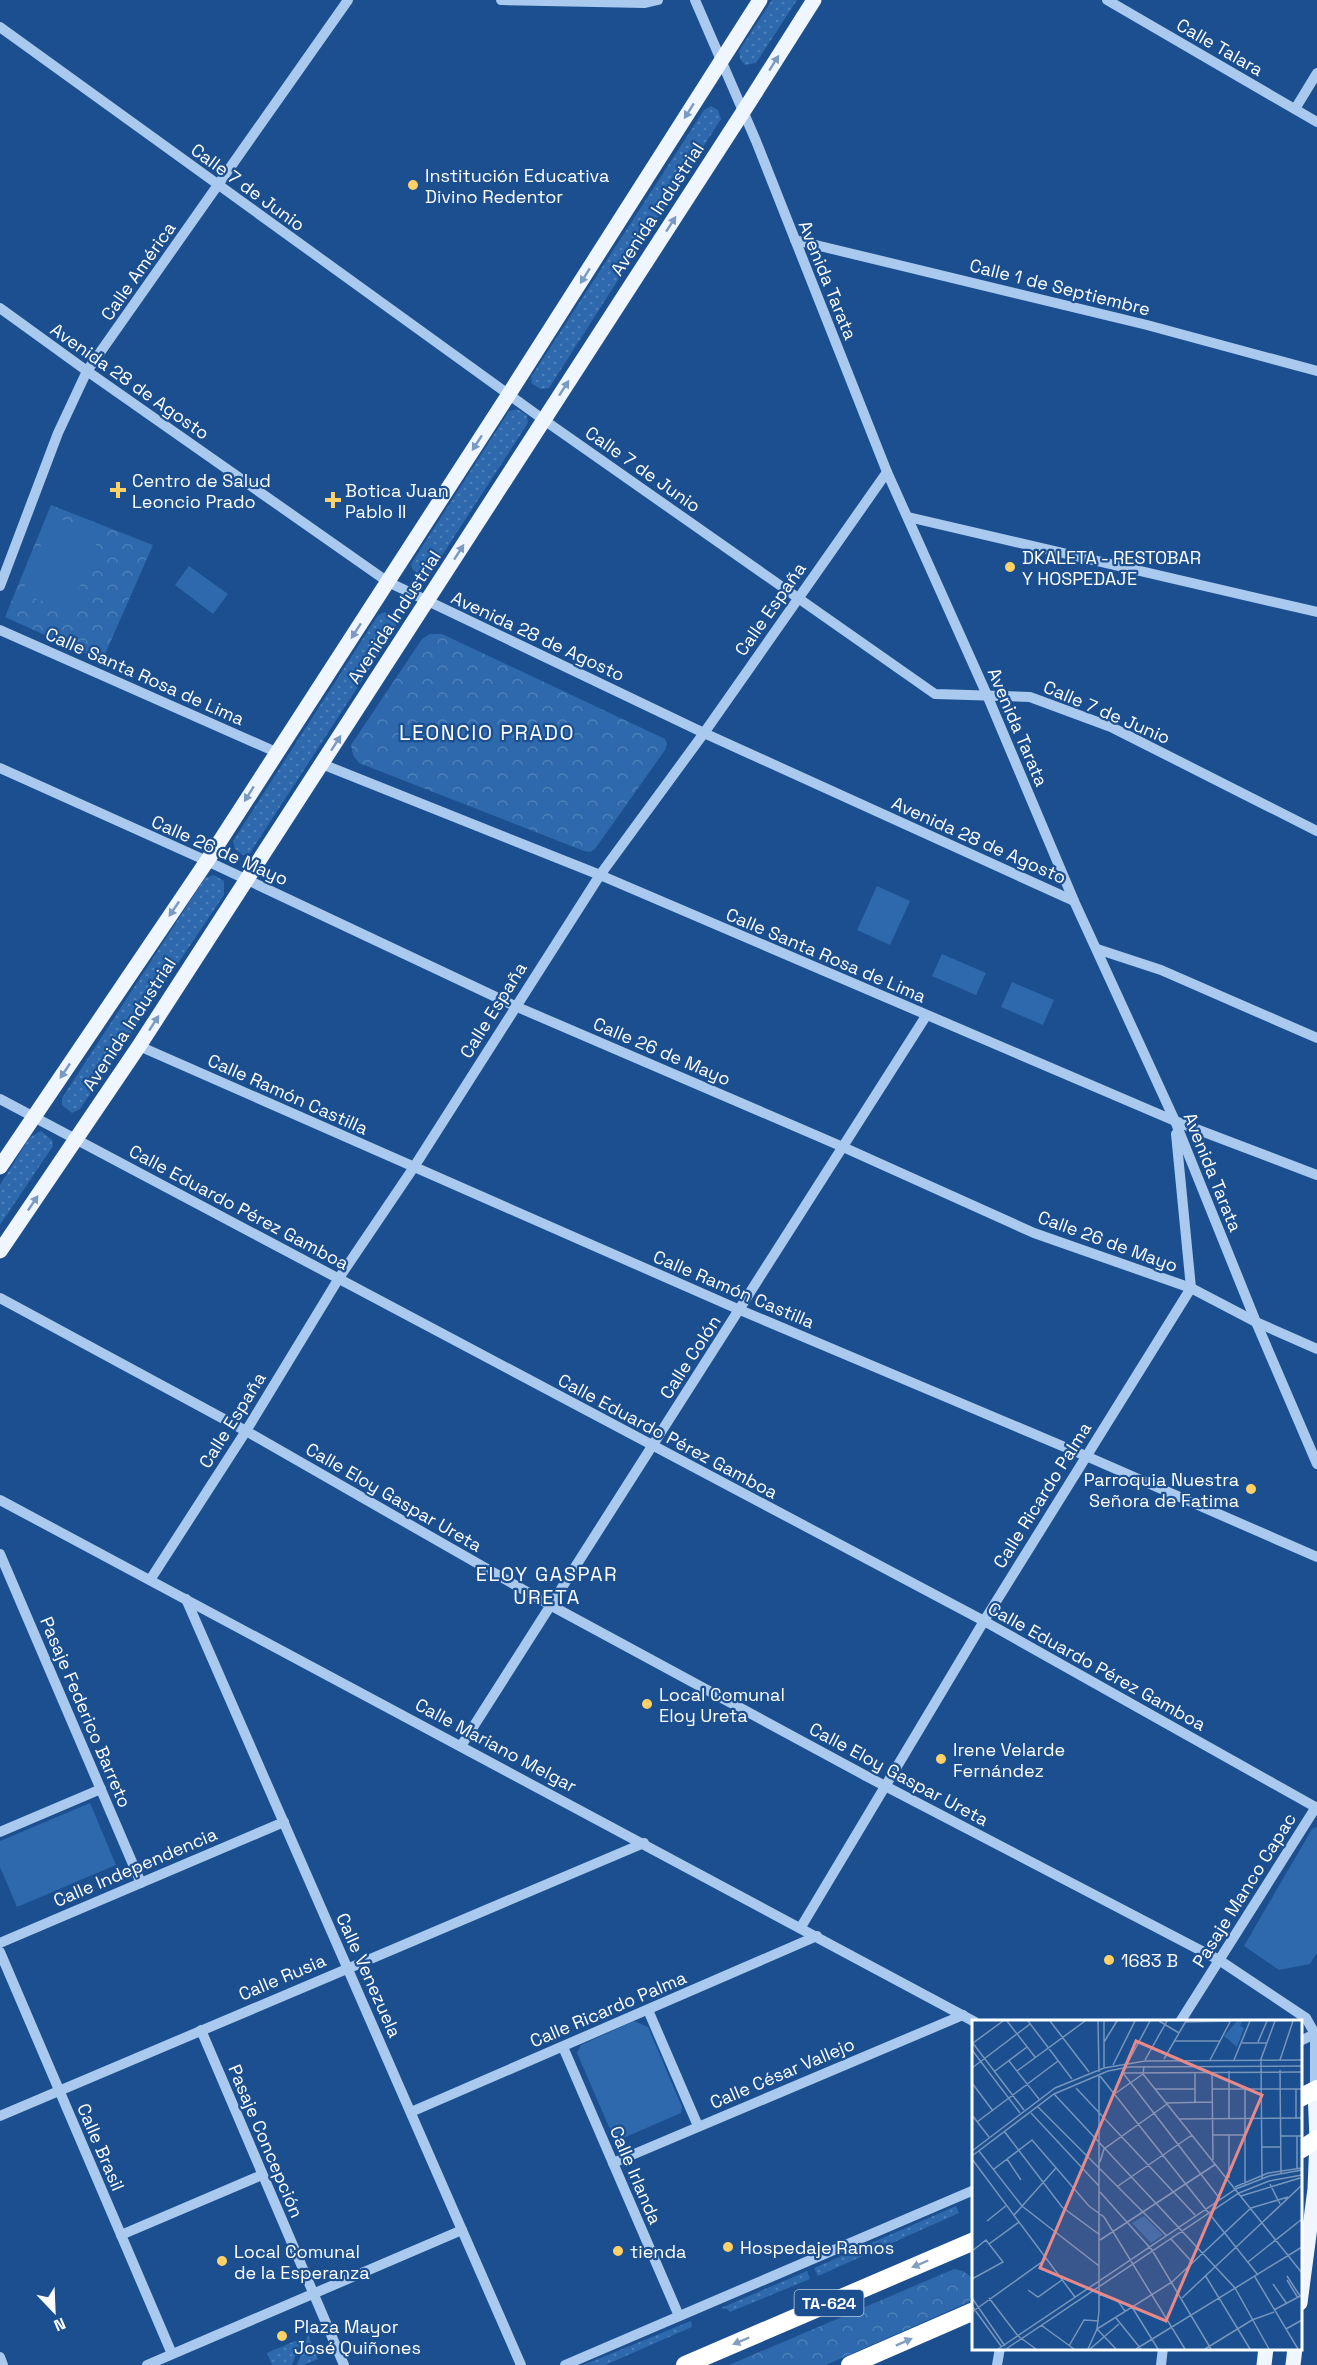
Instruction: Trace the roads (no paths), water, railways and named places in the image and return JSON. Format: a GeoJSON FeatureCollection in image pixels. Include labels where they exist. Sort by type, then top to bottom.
{"type":"FeatureCollection","features":[{"type":"Feature","properties":{"kind":"highway"},"geometry":{"type":"LineString","coordinates":[[1302,2149],[1317,2139]]}},
{"type":"Feature","properties":{"kind":"highway","name":"TA-624"},"geometry":{"type":"LineString","coordinates":[[685,2365],[972,2243]]}},
{"type":"Feature","properties":{"kind":"highway"},"geometry":{"type":"LineString","coordinates":[[850,2365],[972,2312]]}},
{"type":"Feature","properties":{"kind":"main road","name":"Avenida Industrial"},"geometry":{"type":"LineString","coordinates":[[0,1167],[207,861],[760,0]]}},
{"type":"Feature","properties":{"kind":"main road","name":"Avenida Industrial"},"geometry":{"type":"LineString","coordinates":[[0,1251],[139,1046],[814,0]]}},
{"type":"Feature","properties":{"kind":"main road"},"geometry":{"type":"LineString","coordinates":[[1302,2288],[1315,2189],[1317,2139],[1311,2092]]}},
{"type":"Feature","properties":{"kind":"main road"},"geometry":{"type":"LineString","coordinates":[[1264,2365],[1266,2350]]}},
{"type":"Feature","properties":{"kind":"main road"},"geometry":{"type":"LineString","coordinates":[[1293,2365],[1295,2350]]}},
{"type":"Feature","properties":{"kind":"street","name":"Calle América"},"geometry":{"type":"LineString","coordinates":[[0,586],[58,433],[87,371],[348,0]]}},
{"type":"Feature","properties":{"kind":"street"},"geometry":{"type":"LineString","coordinates":[[501,0],[645,3],[658,0]]}},
{"type":"Feature","properties":{"kind":"street","name":"Avenida Tarata"},"geometry":{"type":"LineString","coordinates":[[695,0],[743,112],[887,472],[987,695],[1074,901],[1175,1121],[1256,1322],[1317,1464]]}},
{"type":"Feature","properties":{"kind":"street","name":"Calle Talara"},"geometry":{"type":"LineString","coordinates":[[1107,0],[1317,122]]}},
{"type":"Feature","properties":{"kind":"street","name":"Calle 7 de Junio"},"geometry":{"type":"LineString","coordinates":[[0,27],[544,420],[935,694],[1030,697],[1111,727],[1317,831]]}},
{"type":"Feature","properties":{"kind":"street"},"geometry":{"type":"LineString","coordinates":[[1295,109],[1317,74]]}},
{"type":"Feature","properties":{"kind":"street","name":"Calle 1 de Septiembre"},"geometry":{"type":"LineString","coordinates":[[795,240],[1148,325],[1317,371]]}},
{"type":"Feature","properties":{"kind":"street","name":"Avenida 28 de Agosto"},"geometry":{"type":"LineString","coordinates":[[0,308],[388,582],[704,733],[1074,901]]}},
{"type":"Feature","properties":{"kind":"street","name":"Calle España"},"geometry":{"type":"LineString","coordinates":[[150,1580],[246,1431],[339,1278],[414,1167],[600,875],[704,733],[887,472]]}},
{"type":"Feature","properties":{"kind":"street"},"geometry":{"type":"LineString","coordinates":[[908,517],[1317,612]]}},
{"type":"Feature","properties":{"kind":"street","name":"Calle Santa Rosa de Lima"},"geometry":{"type":"LineString","coordinates":[[0,630],[276,752]]}},
{"type":"Feature","properties":{"kind":"street","name":"Calle Santa Rosa de Lima"},"geometry":{"type":"LineString","coordinates":[[322,764],[600,875],[1175,1121],[1317,1176]]}},
{"type":"Feature","properties":{"kind":"street","name":"Calle 26 de Mayo"},"geometry":{"type":"LineString","coordinates":[[0,768],[207,861],[515,1006],[843,1147],[1034,1233],[1191,1288],[1256,1322],[1317,1349]]}},
{"type":"Feature","properties":{"kind":"street"},"geometry":{"type":"LineString","coordinates":[[1097,949],[1161,970],[1317,1038]]}},
{"type":"Feature","properties":{"kind":"street","name":"Calle Colón"},"geometry":{"type":"LineString","coordinates":[[461,1746],[926,1016]]}},
{"type":"Feature","properties":{"kind":"street","name":"Calle Ramón Castilla"},"geometry":{"type":"LineString","coordinates":[[139,1046],[740,1310],[1086,1456],[1317,1557]]}},
{"type":"Feature","properties":{"kind":"street","name":"Calle Eduardo Pérez Gamboa"},"geometry":{"type":"LineString","coordinates":[[0,1099],[984,1621],[1316,1808]]}},
{"type":"Feature","properties":{"kind":"street"},"geometry":{"type":"LineString","coordinates":[[1175,1121],[1191,1288]]}},
{"type":"Feature","properties":{"kind":"street","name":"Calle Ricardo Palma"},"geometry":{"type":"LineString","coordinates":[[801,1927],[984,1621],[1191,1288]]}},
{"type":"Feature","properties":{"kind":"street","name":"Calle Eloy Gaspar Ureta"},"geometry":{"type":"LineString","coordinates":[[0,1298],[246,1431],[550,1605],[885,1786],[1219,1960],[1296,2010],[1306,2018],[1315,2034]]}},
{"type":"Feature","properties":{"kind":"street","name":"Calle Mariano Melgar"},"geometry":{"type":"LineString","coordinates":[[0,1500],[972,2020]]}},
{"type":"Feature","properties":{"kind":"street","name":"Pasaje Federico Barreto"},"geometry":{"type":"LineString","coordinates":[[0,1554],[141,1883]]}},
{"type":"Feature","properties":{"kind":"street","name":"Calle Venezuela"},"geometry":{"type":"LineString","coordinates":[[186,1599],[521,2365]]}},
{"type":"Feature","properties":{"kind":"street"},"geometry":{"type":"LineString","coordinates":[[0,1832],[101,1789]]}},
{"type":"Feature","properties":{"kind":"street","name":"Pasaje Manco Capac"},"geometry":{"type":"LineString","coordinates":[[1181,2020],[1316,1808]]}},
{"type":"Feature","properties":{"kind":"street","name":"Calle Independencia"},"geometry":{"type":"LineString","coordinates":[[0,1943],[284,1821]]}},
{"type":"Feature","properties":{"kind":"street","name":"Calle Rusia"},"geometry":{"type":"LineString","coordinates":[[0,2116],[644,1843]]}},
{"type":"Feature","properties":{"kind":"street","name":"Calle Ricardo Palma"},"geometry":{"type":"LineString","coordinates":[[411,2112],[817,1936]]}},
{"type":"Feature","properties":{"kind":"street","name":"Calle Brasil"},"geometry":{"type":"LineString","coordinates":[[0,1952],[172,2354]]}},
{"type":"Feature","properties":{"kind":"street"},"geometry":{"type":"LineString","coordinates":[[648,2010],[698,2126]]}},
{"type":"Feature","properties":{"kind":"street","name":"Calle César Vallejo"},"geometry":{"type":"LineString","coordinates":[[613,2163],[963,2015]]}},
{"type":"Feature","properties":{"kind":"street","name":"Pasaje Concepción"},"geometry":{"type":"LineString","coordinates":[[201,2030],[344,2365]]}},
{"type":"Feature","properties":{"kind":"street"},"geometry":{"type":"LineString","coordinates":[[1302,2040],[1315,2034],[1311,2092]]}},
{"type":"Feature","properties":{"kind":"street","name":"Calle Irlanda"},"geometry":{"type":"LineString","coordinates":[[563,2047],[679,2316]]}},
{"type":"Feature","properties":{"kind":"street"},"geometry":{"type":"LineString","coordinates":[[122,2235],[262,2175]]}},
{"type":"Feature","properties":{"kind":"street"},"geometry":{"type":"LineString","coordinates":[[565,2365],[972,2191]]}},
{"type":"Feature","properties":{"kind":"street"},"geometry":{"type":"LineString","coordinates":[[147,2365],[462,2230]]}},
{"type":"Feature","properties":{"kind":"street"},"geometry":{"type":"LineString","coordinates":[[997,2365],[1000,2350]]}},
{"type":"Feature","properties":{"kind":"street"},"geometry":{"type":"LineString","coordinates":[[1161,2365],[1163,2350]]}},
{"type":"Feature","properties":{"kind":"street"},"geometry":{"type":"LineString","coordinates":[[0,2357],[3,2365]]}},
{"type":"Feature","properties":{"kind":"place","name":"Institución Educativa Divino Redentor"},"geometry":{"type":"Point","coordinates":[413,185]}},
{"type":"Feature","properties":{"kind":"place","name":"Centro de Salud Leoncio Prado"},"geometry":{"type":"Point","coordinates":[118,490]}},
{"type":"Feature","properties":{"kind":"place","name":"Botica Juan Pablo II"},"geometry":{"type":"Point","coordinates":[333,500]}},
{"type":"Feature","properties":{"kind":"place","name":"DKALETA - RESTOBAR Y HOSPEDAJE"},"geometry":{"type":"Point","coordinates":[1010,567]}},
{"type":"Feature","properties":{"kind":"place","name":"Parroquia Nuestra Señora de Fatima"},"geometry":{"type":"Point","coordinates":[1251,1489]}},
{"type":"Feature","properties":{"kind":"place","name":"Local Comunal Eloy Ureta"},"geometry":{"type":"Point","coordinates":[647,1704]}},
{"type":"Feature","properties":{"kind":"place","name":"Irene Velarde Fernández"},"geometry":{"type":"Point","coordinates":[941,1759]}},
{"type":"Feature","properties":{"kind":"place","name":"1683 B"},"geometry":{"type":"Point","coordinates":[1109,1960]}},
{"type":"Feature","properties":{"kind":"place","name":"Hospedaje Ramos"},"geometry":{"type":"Point","coordinates":[728,2247]}},
{"type":"Feature","properties":{"kind":"place","name":"tienda"},"geometry":{"type":"Point","coordinates":[618,2251]}},
{"type":"Feature","properties":{"kind":"place","name":"Local Comunal de la Esperanza"},"geometry":{"type":"Point","coordinates":[222,2261]}},
{"type":"Feature","properties":{"kind":"place","name":"Plaza Mayor José Quiñones"},"geometry":{"type":"Point","coordinates":[282,2336]}},
{"type":"Feature","properties":{"kind":"district","name":"LEONCIO PRADO"},"geometry":{"type":"Point","coordinates":[487,732]}},
{"type":"Feature","properties":{"kind":"district","name":"ELOY GASPAR URETA"},"geometry":{"type":"Point","coordinates":[547,1586]}}]}
